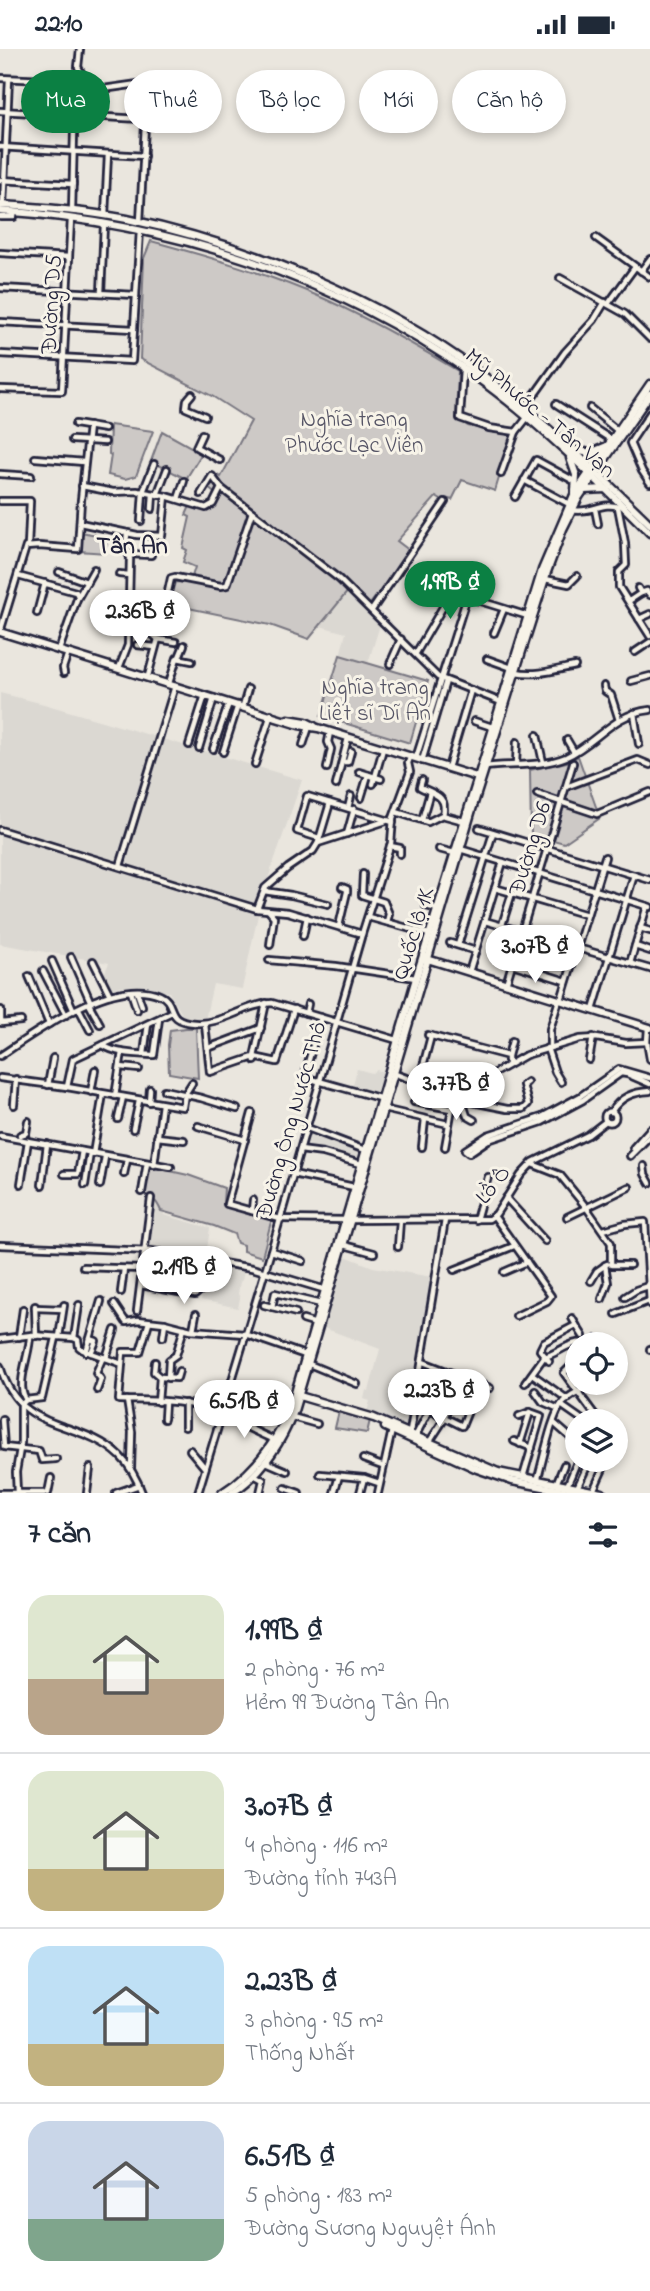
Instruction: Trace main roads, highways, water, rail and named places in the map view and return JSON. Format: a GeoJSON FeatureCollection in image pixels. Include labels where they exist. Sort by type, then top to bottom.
{"type":"FeatureCollection","features":[{"type":"Feature","properties":{"kind":"main road","name":"Mỹ Phước - Tân Vạn"},"geometry":{"type":"LineString","coordinates":[[1,207],[14,212],[72,214]]}},
{"type":"Feature","properties":{"kind":"main road","name":"Mỹ Phước - Tân Vạn"},"geometry":{"type":"LineString","coordinates":[[1,207],[72,214],[140,226],[259,258],[368,305],[441,346],[479,372],[524,409],[650,524]]}},
{"type":"Feature","properties":{"kind":"main road","name":"Mỹ Phước - Tân Vạn"},"geometry":{"type":"LineString","coordinates":[[140,226],[299,280],[394,324],[463,368],[569,451]]}},
{"type":"Feature","properties":{"kind":"main road","name":"Quốc lộ 1K"},"geometry":{"type":"LineString","coordinates":[[514,670],[542,570],[571,507],[650,384]]}},
{"type":"Feature","properties":{"kind":"main road","name":"Quốc lộ 1K"},"geometry":{"type":"LineString","coordinates":[[482,767],[574,495],[605,460],[650,394]]}},
{"type":"Feature","properties":{"kind":"main road"},"geometry":{"type":"LineString","coordinates":[[574,495],[576,482],[569,451],[590,453],[611,443]]}},
{"type":"Feature","properties":{"kind":"main road"},"geometry":{"type":"LineString","coordinates":[[584,490],[609,487],[605,460]]}},
{"type":"Feature","properties":{"kind":"main road","name":"Mỹ Phước - Tân Vạn"},"geometry":{"type":"LineString","coordinates":[[609,487],[621,507],[650,533]]}},
{"type":"Feature","properties":{"kind":"main road"},"geometry":{"type":"LineString","coordinates":[[0,632],[318,728]]}},
{"type":"Feature","properties":{"kind":"main road","name":"Quốc lộ 1K"},"geometry":{"type":"LineString","coordinates":[[232,1493],[266,1462],[292,1417],[306,1356],[314,1340],[344,1245],[354,1187],[380,1098],[400,1041],[492,727],[503,702]]}},
{"type":"Feature","properties":{"kind":"main road"},"geometry":{"type":"LineString","coordinates":[[286,719],[293,718],[416,760],[479,778]]}},
{"type":"Feature","properties":{"kind":"main road","name":"Quốc lộ 1K"},"geometry":{"type":"LineString","coordinates":[[222,1493],[255,1471],[284,1424],[309,1364],[316,1324],[393,1073],[416,978],[425,958],[429,935],[479,778]]}},
{"type":"Feature","properties":{"kind":"main road"},"geometry":{"type":"LineString","coordinates":[[425,958],[649,1028]]}},
{"type":"Feature","properties":{"kind":"main road"},"geometry":{"type":"LineString","coordinates":[[296,1397],[430,1441],[479,1465],[576,1490]]}},
{"type":"Feature","properties":{"kind":"main road"},"geometry":{"type":"LineString","coordinates":[[296,1397],[348,1409],[414,1436],[477,1469],[499,1477],[598,1492]]}},
{"type":"Feature","properties":{"kind":"waterway"},"geometry":{"type":"LineString","coordinates":[[641,1078],[650,1081]]}},
{"type":"Feature","properties":{"kind":"waterway"},"geometry":{"type":"LineString","coordinates":[[589,1093],[599,1086]]}},
{"type":"Feature","properties":{"kind":"waterway"},"geometry":{"type":"LineString","coordinates":[[491,1136],[502,1133]]}},
{"type":"Feature","properties":{"kind":"district","name":"Tân An"},"geometry":{"type":"Point","coordinates":[132,545]}},
{"type":"Feature","properties":{"kind":"park label","name":"Nghĩa trang Phước Lạc Viên"},"geometry":{"type":"Point","coordinates":[354,431]}},
{"type":"Feature","properties":{"kind":"park label","name":"Nghĩa trang Liệt sĩ Dĩ An"},"geometry":{"type":"Point","coordinates":[375,699]}}]}
